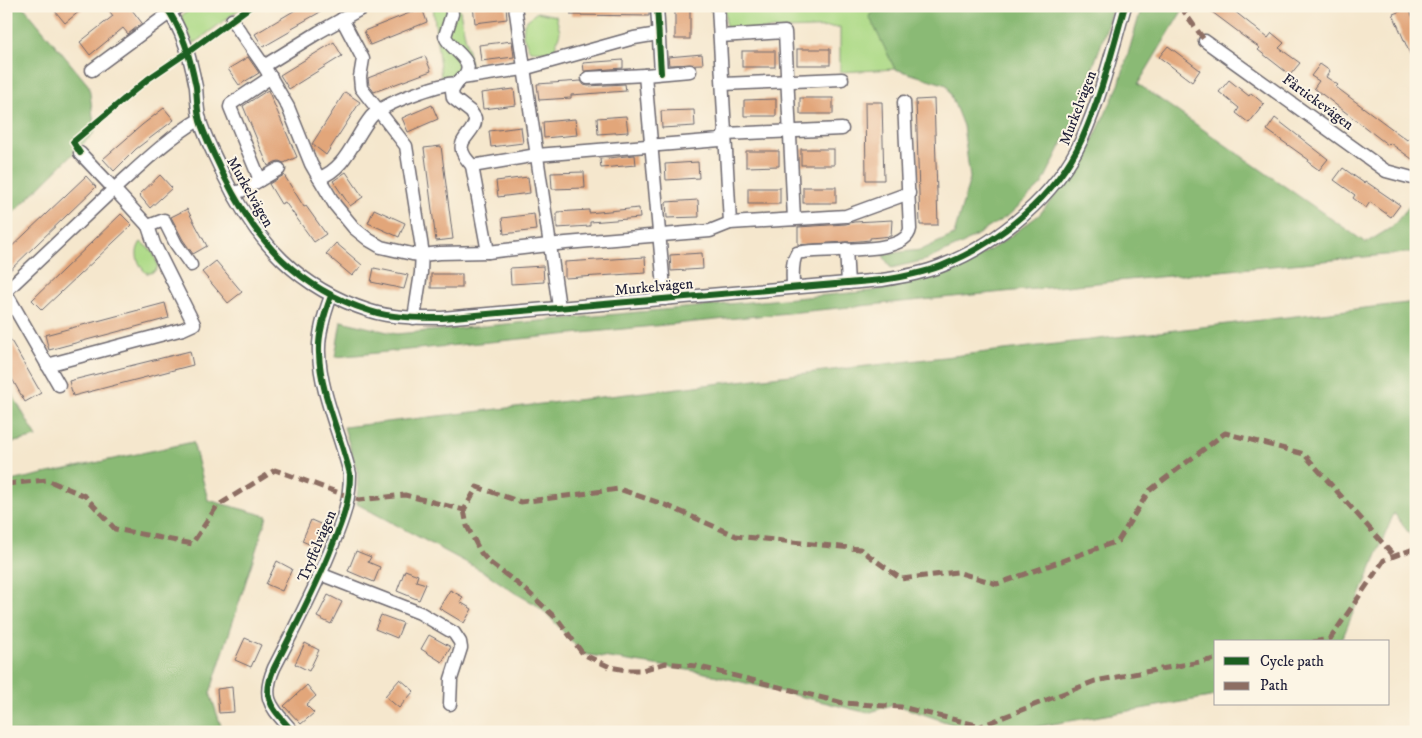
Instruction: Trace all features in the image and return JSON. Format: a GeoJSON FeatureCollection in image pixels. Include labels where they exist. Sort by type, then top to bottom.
{"type":"FeatureCollection","features":[{"type":"Feature","properties":{"kind":"street"},"geometry":{"type":"LineString","coordinates":[[264,66],[366,6]]}},
{"type":"Feature","properties":{"kind":"street"},"geometry":{"type":"LineString","coordinates":[[451,6],[452,14],[445,36],[450,47],[466,59],[467,66],[466,74],[459,80],[452,91],[453,98],[471,112],[475,118],[475,126],[462,142],[461,147],[462,152],[472,166],[488,252]]}},
{"type":"Feature","properties":{"kind":"street"},"geometry":{"type":"LineString","coordinates":[[515,6],[559,307]]}},
{"type":"Feature","properties":{"kind":"street"},"geometry":{"type":"LineString","coordinates":[[657,6],[661,73]]}},
{"type":"Feature","properties":{"kind":"street"},"geometry":{"type":"LineString","coordinates":[[718,6],[730,223]]}},
{"type":"Feature","properties":{"kind":"street","name":"Murkelvägen"},"geometry":{"type":"LineString","coordinates":[[92,70],[171,8],[188,52],[196,88],[200,119],[212,151],[252,226],[275,254],[300,276],[331,296],[372,312],[414,318],[442,318],[848,283],[903,276],[940,267],[988,242],[1026,213],[1050,188],[1081,140],[1096,103],[1125,6]]}},
{"type":"Feature","properties":{"kind":"street"},"geometry":{"type":"LineString","coordinates":[[232,20],[264,66],[288,106],[311,164],[334,205],[354,228],[381,248],[422,255],[488,252],[710,231],[730,223],[846,216],[909,193]]}},
{"type":"Feature","properties":{"kind":"street"},"geometry":{"type":"LineString","coordinates":[[342,20],[363,59],[360,77],[361,88],[406,146],[422,255],[414,318]]}},
{"type":"Feature","properties":{"kind":"street"},"geometry":{"type":"LineString","coordinates":[[720,36],[786,32],[794,219]]}},
{"type":"Feature","properties":{"kind":"street"},"geometry":{"type":"LineString","coordinates":[[319,178],[331,172],[341,162],[368,122],[379,110],[444,84],[523,69],[634,38],[658,34]]}},
{"type":"Feature","properties":{"kind":"street","name":"Fårtickevägen"},"geometry":{"type":"LineString","coordinates":[[1206,41],[1386,171],[1416,179]]}},
{"type":"Feature","properties":{"kind":"street"},"geometry":{"type":"LineString","coordinates":[[588,78],[690,71]]}},
{"type":"Feature","properties":{"kind":"street","name":"Murkelvägen"},"geometry":{"type":"LineString","coordinates":[[645,74],[665,299]]}},
{"type":"Feature","properties":{"kind":"street","name":"Murkelvägen"},"geometry":{"type":"LineString","coordinates":[[260,180],[230,107],[234,101],[271,78]]}},
{"type":"Feature","properties":{"kind":"street"},"geometry":{"type":"LineString","coordinates":[[722,84],[842,79]]}},
{"type":"Feature","properties":{"kind":"street"},"geometry":{"type":"LineString","coordinates":[[793,287],[794,259],[797,253],[872,248],[894,244],[909,236],[909,193],[904,102]]}},
{"type":"Feature","properties":{"kind":"street"},"geometry":{"type":"LineString","coordinates":[[58,385],[6,292],[156,151],[182,130],[200,119]]}},
{"type":"Feature","properties":{"kind":"street"},"geometry":{"type":"LineString","coordinates":[[472,166],[537,155],[720,140],[725,134],[842,129]]}},
{"type":"Feature","properties":{"kind":"street"},"geometry":{"type":"LineString","coordinates":[[47,365],[183,329],[194,324],[154,244],[148,226],[80,154]]}},
{"type":"Feature","properties":{"kind":"street","name":"Murkelvägen"},"geometry":{"type":"LineString","coordinates":[[233,193],[241,191],[279,169]]}},
{"type":"Feature","properties":{"kind":"street"},"geometry":{"type":"LineString","coordinates":[[148,226],[164,220],[176,244],[191,265]]}},
{"type":"Feature","properties":{"kind":"street"},"geometry":{"type":"LineString","coordinates":[[846,250],[848,283]]}},
{"type":"Feature","properties":{"kind":"street","name":"Tryffelvägen"},"geometry":{"type":"LineString","coordinates":[[294,732],[271,704],[267,691],[268,685],[274,668],[320,574],[346,514],[350,488],[350,474],[324,384],[319,353],[322,326],[331,296]]}},
{"type":"Feature","properties":{"kind":"street","name":"Tryffelvägen"},"geometry":{"type":"LineString","coordinates":[[320,574],[420,613],[454,633],[460,642],[461,648],[450,684],[450,704]]}},
{"type":"Feature","properties":{"kind":"green space"},"geometry":{"type":"Polygon","coordinates":[[[6,6],[23,6],[89,86],[95,132],[6,220],[6,6]]]}},
{"type":"Feature","properties":{"kind":"green space"},"geometry":{"type":"Polygon","coordinates":[[[195,6],[244,6],[193,44],[181,16],[195,6]]]}},
{"type":"Feature","properties":{"kind":"green space"},"geometry":{"type":"Polygon","coordinates":[[[433,6],[459,6],[472,71],[441,77],[433,6]]]}},
{"type":"Feature","properties":{"kind":"green space"},"geometry":{"type":"Polygon","coordinates":[[[725,6],[878,6],[870,16],[895,69],[840,72],[840,27],[726,31],[725,6]]]}},
{"type":"Feature","properties":{"kind":"green space"},"geometry":{"type":"Polygon","coordinates":[[[878,6],[1113,6],[1073,122],[1042,184],[1009,215],[964,243],[926,260],[891,268],[882,254],[921,250],[954,235],[970,178],[963,126],[947,85],[895,69],[869,16],[878,6]]]}},
{"type":"Feature","properties":{"kind":"green space"},"geometry":{"type":"Polygon","coordinates":[[[1142,6],[1185,6],[1138,84],[1366,243],[1392,227],[1416,198],[1416,252],[335,357],[341,321],[396,334],[872,291],[951,273],[998,245],[1039,215],[1083,161],[1119,85],[1142,6]]]}},
{"type":"Feature","properties":{"kind":"green space"},"geometry":{"type":"Polygon","coordinates":[[[537,12],[556,16],[560,32],[554,52],[530,51],[523,36],[524,23],[537,12]]]}},
{"type":"Feature","properties":{"kind":"green space"},"geometry":{"type":"Polygon","coordinates":[[[141,242],[153,252],[158,265],[156,270],[151,273],[146,273],[138,258],[137,250],[141,242]]]}},
{"type":"Feature","properties":{"kind":"green space"},"geometry":{"type":"Polygon","coordinates":[[[1416,302],[1416,543],[1394,513],[1342,640],[1214,640],[1214,696],[1006,732],[975,732],[894,704],[868,713],[701,672],[583,654],[549,616],[535,604],[486,573],[357,504],[358,474],[344,427],[1416,302]]]}},
{"type":"Feature","properties":{"kind":"green space"},"geometry":{"type":"Polygon","coordinates":[[[6,384],[37,437],[6,444],[6,384]]]}},
{"type":"Feature","properties":{"kind":"green space"},"geometry":{"type":"Polygon","coordinates":[[[193,442],[208,500],[267,516],[210,693],[223,732],[6,732],[6,482],[193,442]]]}},
{"type":"Feature","properties":{"kind":"building"},"geometry":{"type":"Polygon","coordinates":[[[61,6],[86,6],[65,23],[55,11],[61,6]]]}},
{"type":"Feature","properties":{"kind":"building"},"geometry":{"type":"Polygon","coordinates":[[[106,6],[129,6],[142,23],[128,34],[123,28],[90,55],[80,42],[113,16],[106,6]]]}},
{"type":"Feature","properties":{"kind":"building"},"geometry":{"type":"Polygon","coordinates":[[[302,6],[331,6],[263,47],[255,34],[302,6]]]}},
{"type":"Feature","properties":{"kind":"building"},"geometry":{"type":"Polygon","coordinates":[[[473,6],[506,6],[507,19],[475,23],[473,6]]]}},
{"type":"Feature","properties":{"kind":"building"},"geometry":{"type":"Polygon","coordinates":[[[571,6],[649,6],[649,16],[571,15],[571,6]]]}},
{"type":"Feature","properties":{"kind":"building"},"geometry":{"type":"Polygon","coordinates":[[[1204,6],[1228,6],[1268,38],[1272,33],[1284,43],[1279,48],[1300,63],[1290,75],[1258,50],[1260,48],[1204,6]]]}},
{"type":"Feature","properties":{"kind":"building"},"geometry":{"type":"Polygon","coordinates":[[[422,8],[427,22],[370,45],[364,31],[422,8]]]}},
{"type":"Feature","properties":{"kind":"building"},"geometry":{"type":"Polygon","coordinates":[[[1409,8],[1416,26],[1415,66],[1393,14],[1409,8]]]}},
{"type":"Feature","properties":{"kind":"building"},"geometry":{"type":"Polygon","coordinates":[[[675,9],[690,9],[690,39],[675,39],[675,9]]]}},
{"type":"Feature","properties":{"kind":"building"},"geometry":{"type":"Polygon","coordinates":[[[512,41],[514,57],[481,61],[479,45],[512,41]]]}},
{"type":"Feature","properties":{"kind":"building"},"geometry":{"type":"Polygon","coordinates":[[[334,42],[342,56],[289,89],[280,75],[334,42]]]}},
{"type":"Feature","properties":{"kind":"building"},"geometry":{"type":"Polygon","coordinates":[[[1168,46],[1200,70],[1192,82],[1159,57],[1168,46]]]}},
{"type":"Feature","properties":{"kind":"building"},"geometry":{"type":"Polygon","coordinates":[[[797,49],[830,49],[830,65],[797,65],[797,49]]]}},
{"type":"Feature","properties":{"kind":"building"},"geometry":{"type":"Polygon","coordinates":[[[742,51],[775,51],[775,67],[742,67],[742,51]]]}},
{"type":"Feature","properties":{"kind":"building"},"geometry":{"type":"Polygon","coordinates":[[[702,54],[703,64],[669,65],[668,57],[702,54]]]}},
{"type":"Feature","properties":{"kind":"building"},"geometry":{"type":"Polygon","coordinates":[[[425,56],[431,71],[374,92],[369,85],[368,78],[425,56]]]}},
{"type":"Feature","properties":{"kind":"building"},"geometry":{"type":"Polygon","coordinates":[[[248,57],[259,73],[239,85],[228,69],[248,57]]]}},
{"type":"Feature","properties":{"kind":"building"},"geometry":{"type":"Polygon","coordinates":[[[623,60],[623,68],[584,71],[583,63],[623,60]]]}},
{"type":"Feature","properties":{"kind":"building"},"geometry":{"type":"Polygon","coordinates":[[[1320,64],[1330,71],[1326,77],[1338,85],[1336,87],[1407,140],[1408,138],[1416,143],[1416,154],[1412,159],[1390,143],[1388,145],[1314,88],[1319,81],[1311,76],[1320,64]]]}},
{"type":"Feature","properties":{"kind":"building"},"geometry":{"type":"Polygon","coordinates":[[[1229,80],[1249,96],[1251,93],[1264,104],[1249,123],[1236,113],[1239,108],[1219,92],[1229,80]]]}},
{"type":"Feature","properties":{"kind":"building"},"geometry":{"type":"Polygon","coordinates":[[[581,81],[584,85],[588,86],[625,84],[626,91],[571,95],[571,98],[539,100],[537,84],[581,81]]]}},
{"type":"Feature","properties":{"kind":"building"},"geometry":{"type":"Polygon","coordinates":[[[514,89],[516,105],[483,109],[481,93],[514,89]]]}},
{"type":"Feature","properties":{"kind":"building"},"geometry":{"type":"Polygon","coordinates":[[[268,90],[297,157],[284,163],[279,161],[268,166],[243,106],[268,90]]]}},
{"type":"Feature","properties":{"kind":"building"},"geometry":{"type":"Polygon","coordinates":[[[345,92],[360,102],[326,155],[312,144],[345,92]]]}},
{"type":"Feature","properties":{"kind":"building"},"geometry":{"type":"Polygon","coordinates":[[[800,98],[833,98],[833,114],[800,114],[800,98]]]}},
{"type":"Feature","properties":{"kind":"building"},"geometry":{"type":"Polygon","coordinates":[[[776,99],[776,116],[744,116],[744,100],[776,99]]]}},
{"type":"Feature","properties":{"kind":"building"},"geometry":{"type":"Polygon","coordinates":[[[934,99],[938,225],[920,225],[916,100],[934,99]]]}},
{"type":"Feature","properties":{"kind":"building"},"geometry":{"type":"Polygon","coordinates":[[[865,102],[882,102],[884,180],[866,180],[865,102]]]}},
{"type":"Feature","properties":{"kind":"building"},"geometry":{"type":"Polygon","coordinates":[[[432,105],[438,119],[408,132],[402,118],[432,105]]]}},
{"type":"Feature","properties":{"kind":"building"},"geometry":{"type":"Polygon","coordinates":[[[164,108],[174,120],[136,149],[114,171],[103,159],[164,108]]]}},
{"type":"Feature","properties":{"kind":"building"},"geometry":{"type":"Polygon","coordinates":[[[694,110],[695,126],[662,128],[661,111],[694,110]]]}},
{"type":"Feature","properties":{"kind":"building"},"geometry":{"type":"Polygon","coordinates":[[[626,116],[628,132],[598,134],[597,118],[626,116]]]}},
{"type":"Feature","properties":{"kind":"building"},"geometry":{"type":"Polygon","coordinates":[[[1275,118],[1328,159],[1319,170],[1308,162],[1309,160],[1267,130],[1275,118]]]}},
{"type":"Feature","properties":{"kind":"building"},"geometry":{"type":"Polygon","coordinates":[[[575,119],[577,135],[544,138],[543,122],[575,119]]]}},
{"type":"Feature","properties":{"kind":"building"},"geometry":{"type":"Polygon","coordinates":[[[521,127],[523,143],[491,147],[489,131],[521,127]]]}},
{"type":"Feature","properties":{"kind":"building"},"geometry":{"type":"Polygon","coordinates":[[[441,146],[453,239],[436,241],[424,148],[441,146]]]}},
{"type":"Feature","properties":{"kind":"building"},"geometry":{"type":"Polygon","coordinates":[[[801,149],[834,149],[834,165],[801,165],[801,149]]]}},
{"type":"Feature","properties":{"kind":"building"},"geometry":{"type":"Polygon","coordinates":[[[746,151],[779,151],[779,166],[746,167],[746,151]]]}},
{"type":"Feature","properties":{"kind":"building"},"geometry":{"type":"Polygon","coordinates":[[[635,155],[636,165],[601,168],[600,159],[635,155]]]}},
{"type":"Feature","properties":{"kind":"building"},"geometry":{"type":"Polygon","coordinates":[[[698,162],[699,178],[666,180],[665,164],[698,162]]]}},
{"type":"Feature","properties":{"kind":"building"},"geometry":{"type":"Polygon","coordinates":[[[1343,168],[1400,205],[1391,217],[1370,202],[1366,208],[1353,198],[1355,195],[1334,180],[1343,168]]]}},
{"type":"Feature","properties":{"kind":"building"},"geometry":{"type":"Polygon","coordinates":[[[346,172],[363,197],[350,206],[333,181],[346,172]]]}},
{"type":"Feature","properties":{"kind":"building"},"geometry":{"type":"Polygon","coordinates":[[[584,172],[585,188],[552,189],[551,173],[584,172]]]}},
{"type":"Feature","properties":{"kind":"building"},"geometry":{"type":"Polygon","coordinates":[[[160,175],[172,188],[150,208],[139,195],[160,175]]]}},
{"type":"Feature","properties":{"kind":"building"},"geometry":{"type":"Polygon","coordinates":[[[284,175],[304,207],[306,206],[326,234],[314,242],[285,202],[281,204],[269,184],[284,175]]]}},
{"type":"Feature","properties":{"kind":"building"},"geometry":{"type":"Polygon","coordinates":[[[86,176],[96,187],[6,274],[6,252],[86,176]]]}},
{"type":"Feature","properties":{"kind":"building"},"geometry":{"type":"Polygon","coordinates":[[[528,177],[530,193],[498,197],[496,181],[528,177]]]}},
{"type":"Feature","properties":{"kind":"building"},"geometry":{"type":"Polygon","coordinates":[[[803,187],[836,187],[836,203],[803,203],[803,187]]]}},
{"type":"Feature","properties":{"kind":"building"},"geometry":{"type":"Polygon","coordinates":[[[748,188],[780,188],[780,204],[748,204],[748,188]]]}},
{"type":"Feature","properties":{"kind":"building"},"geometry":{"type":"Polygon","coordinates":[[[698,200],[699,217],[667,218],[666,202],[698,200]]]}},
{"type":"Feature","properties":{"kind":"building"},"geometry":{"type":"Polygon","coordinates":[[[639,208],[640,218],[590,222],[590,226],[557,228],[557,212],[589,210],[589,213],[639,208]]]}},
{"type":"Feature","properties":{"kind":"building"},"geometry":{"type":"Polygon","coordinates":[[[187,209],[207,246],[193,254],[171,217],[187,209]]]}},
{"type":"Feature","properties":{"kind":"building"},"geometry":{"type":"Polygon","coordinates":[[[374,209],[405,223],[399,237],[368,223],[374,209]]]}},
{"type":"Feature","properties":{"kind":"building"},"geometry":{"type":"Polygon","coordinates":[[[121,214],[132,225],[42,310],[32,300],[121,214]]]}},
{"type":"Feature","properties":{"kind":"building"},"geometry":{"type":"Polygon","coordinates":[[[534,214],[536,230],[504,234],[502,218],[534,214]]]}},
{"type":"Feature","properties":{"kind":"building"},"geometry":{"type":"Polygon","coordinates":[[[892,220],[891,236],[860,241],[798,245],[798,227],[892,220]]]}},
{"type":"Feature","properties":{"kind":"building"},"geometry":{"type":"Polygon","coordinates":[[[336,243],[362,265],[352,276],[326,254],[336,243]]]}},
{"type":"Feature","properties":{"kind":"building"},"geometry":{"type":"Polygon","coordinates":[[[702,253],[703,269],[671,271],[670,255],[702,253]]]}},
{"type":"Feature","properties":{"kind":"building"},"geometry":{"type":"Polygon","coordinates":[[[645,257],[646,273],[565,278],[565,262],[645,257]]]}},
{"type":"Feature","properties":{"kind":"building"},"geometry":{"type":"Polygon","coordinates":[[[216,261],[242,292],[228,303],[202,272],[216,261]]]}},
{"type":"Feature","properties":{"kind":"building"},"geometry":{"type":"Polygon","coordinates":[[[543,266],[544,282],[511,284],[510,268],[543,266]]]}},
{"type":"Feature","properties":{"kind":"building"},"geometry":{"type":"Polygon","coordinates":[[[374,268],[408,275],[404,289],[371,282],[374,268]]]}},
{"type":"Feature","properties":{"kind":"building"},"geometry":{"type":"Polygon","coordinates":[[[431,274],[462,274],[462,288],[431,288],[431,274]]]}},
{"type":"Feature","properties":{"kind":"building"},"geometry":{"type":"Polygon","coordinates":[[[165,303],[169,318],[49,350],[45,335],[165,303]]]}},
{"type":"Feature","properties":{"kind":"building"},"geometry":{"type":"Polygon","coordinates":[[[6,332],[41,393],[25,402],[6,368],[6,332]]]}},
{"type":"Feature","properties":{"kind":"building"},"geometry":{"type":"Polygon","coordinates":[[[190,351],[193,365],[73,396],[69,381],[190,351]]]}},
{"type":"Feature","properties":{"kind":"building"},"geometry":{"type":"Polygon","coordinates":[[[311,520],[325,526],[316,547],[302,541],[311,520]]]}},
{"type":"Feature","properties":{"kind":"building"},"geometry":{"type":"Polygon","coordinates":[[[356,551],[371,557],[368,562],[380,567],[374,582],[348,571],[356,551]]]}},
{"type":"Feature","properties":{"kind":"building"},"geometry":{"type":"Polygon","coordinates":[[[277,561],[292,569],[282,591],[266,584],[277,561]]]}},
{"type":"Feature","properties":{"kind":"building"},"geometry":{"type":"Polygon","coordinates":[[[405,570],[418,575],[416,581],[426,584],[419,600],[397,591],[405,570]]]}},
{"type":"Feature","properties":{"kind":"building"},"geometry":{"type":"Polygon","coordinates":[[[450,590],[463,597],[460,602],[472,609],[464,623],[439,608],[450,590]]]}},
{"type":"Feature","properties":{"kind":"building"},"geometry":{"type":"Polygon","coordinates":[[[328,595],[342,602],[331,624],[317,617],[328,595]]]}},
{"type":"Feature","properties":{"kind":"building"},"geometry":{"type":"Polygon","coordinates":[[[381,615],[403,623],[397,638],[375,629],[381,615]]]}},
{"type":"Feature","properties":{"kind":"building"},"geometry":{"type":"Polygon","coordinates":[[[429,635],[451,647],[442,662],[421,649],[429,635]]]}},
{"type":"Feature","properties":{"kind":"building"},"geometry":{"type":"Polygon","coordinates":[[[245,638],[261,645],[251,667],[235,660],[245,638]]]}},
{"type":"Feature","properties":{"kind":"building"},"geometry":{"type":"Polygon","coordinates":[[[305,643],[319,650],[309,671],[295,664],[305,643]]]}},
{"type":"Feature","properties":{"kind":"building"},"geometry":{"type":"Polygon","coordinates":[[[400,679],[414,691],[399,708],[385,696],[400,679]]]}},
{"type":"Feature","properties":{"kind":"building"},"geometry":{"type":"Polygon","coordinates":[[[307,685],[316,696],[306,705],[314,713],[301,724],[284,706],[307,685]]]}},
{"type":"Feature","properties":{"kind":"building"},"geometry":{"type":"Polygon","coordinates":[[[232,687],[234,712],[219,713],[217,689],[232,687]]]}},
{"type":"Feature","properties":{"kind":"marked path"},"geometry":{"type":"LineString","coordinates":[[1180,6],[1205,41]]}},
{"type":"Feature","properties":{"kind":"marked path"},"geometry":{"type":"LineString","coordinates":[[6,484],[47,480],[85,496],[115,529],[192,544],[217,506],[275,470],[359,500],[405,495],[464,510],[477,487],[521,502],[619,489],[668,506],[736,536],[860,549],[901,579],[957,572],[997,584],[1118,541],[1149,491],[1225,433],[1304,454],[1394,556]]}},
{"type":"Feature","properties":{"kind":"marked path"},"geometry":{"type":"LineString","coordinates":[[464,510],[467,526],[481,553],[489,562],[526,590],[559,621],[583,654],[610,667],[642,670],[666,663],[696,666],[843,703],[901,707],[981,726]]}},
{"type":"Feature","properties":{"kind":"marked path"},"geometry":{"type":"LineString","coordinates":[[1324,640],[1330,639],[1384,560],[1416,548]]}},
{"type":"Feature","properties":{"kind":"marked path"},"geometry":{"type":"LineString","coordinates":[[978,732],[981,726],[1095,681],[1214,659]]}},
{"type":"Feature","properties":{"kind":"cycle path"},"geometry":{"type":"LineString","coordinates":[[165,6],[177,25],[188,55],[196,87],[199,117],[205,135],[237,200],[266,242],[282,260],[301,276],[321,290],[344,301],[387,315],[442,318],[882,280],[927,271],[962,257],[1004,231],[1023,216],[1057,180],[1071,160],[1095,107],[1125,6]]}},
{"type":"Feature","properties":{"kind":"cycle path"},"geometry":{"type":"LineString","coordinates":[[80,153],[73,142],[148,79],[251,6]]}},
{"type":"Feature","properties":{"kind":"cycle path"},"geometry":{"type":"LineString","coordinates":[[657,6],[661,73]]}},
{"type":"Feature","properties":{"kind":"cycle path"},"geometry":{"type":"LineString","coordinates":[[293,732],[271,703],[268,689],[270,679],[329,554],[344,515],[350,485],[350,474],[320,368],[319,346],[321,332],[331,296]]}}]}
